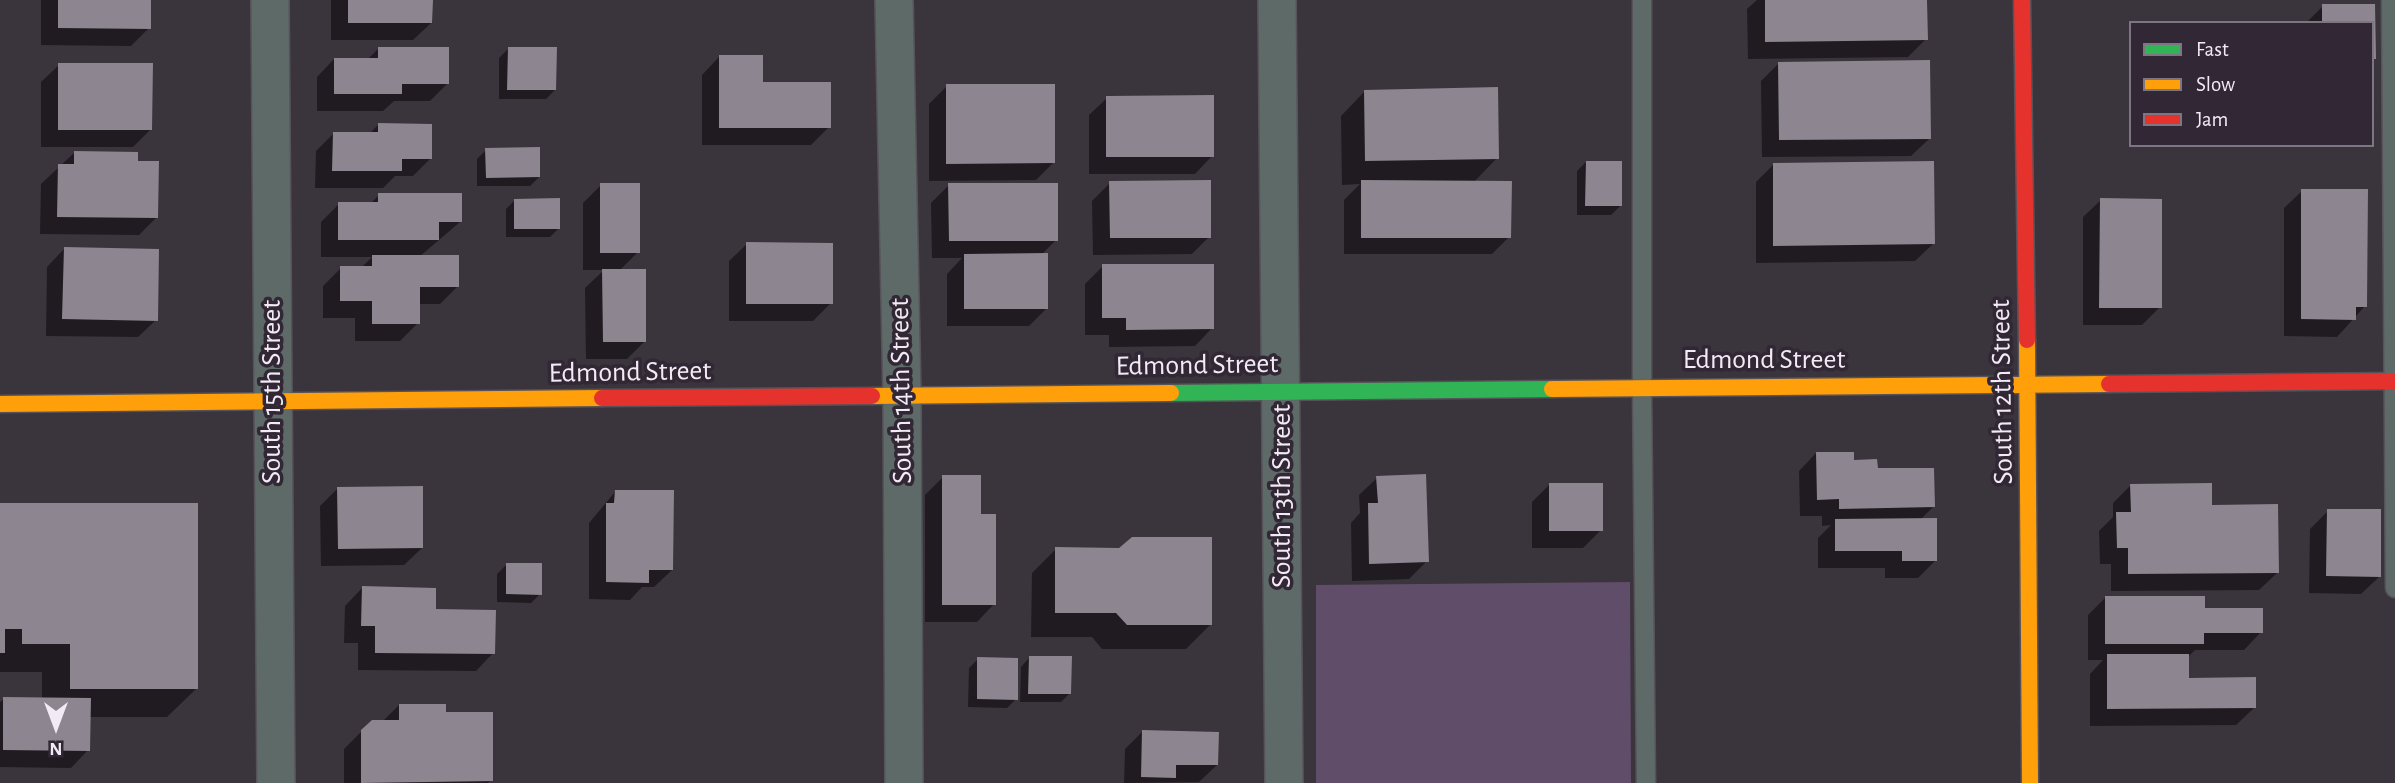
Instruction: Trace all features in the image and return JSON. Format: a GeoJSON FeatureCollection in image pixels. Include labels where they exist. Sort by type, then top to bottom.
{"type":"FeatureCollection","features":[{"type":"Feature","properties":{"kind":"street","name":"South 15th Street"},"geometry":{"type":"LineString","coordinates":[[270,0],[276,783]]}},
{"type":"Feature","properties":{"kind":"street","name":"South 14th Street"},"geometry":{"type":"LineString","coordinates":[[894,0],[902,396],[904,783]]}},
{"type":"Feature","properties":{"kind":"street","name":"South 13th Street"},"geometry":{"type":"LineString","coordinates":[[1277,0],[1284,783]]}},
{"type":"Feature","properties":{"kind":"street","name":"South 12th Street"},"geometry":{"type":"LineString","coordinates":[[2022,0],[2030,783]]}},
{"type":"Feature","properties":{"kind":"street","name":"Edmond Street"},"geometry":{"type":"LineString","coordinates":[[0,404],[2394,381]]}},
{"type":"Feature","properties":{"kind":"lane"},"geometry":{"type":"LineString","coordinates":[[1642,0],[1646,783]]}},
{"type":"Feature","properties":{"kind":"lane"},"geometry":{"type":"LineString","coordinates":[[2391,0],[2395,588]]}},
{"type":"Feature","properties":{"kind":"shaded area"},"geometry":{"type":"Polygon","coordinates":[[[1630,582],[1631,783],[1316,783],[1316,585],[1630,582]]]}},
{"type":"Feature","properties":{"kind":"building"},"geometry":{"type":"Polygon","coordinates":[[[58,0],[151,0],[151,29],[58,28],[58,0]]]}},
{"type":"Feature","properties":{"kind":"building"},"geometry":{"type":"Polygon","coordinates":[[[348,0],[433,0],[432,23],[348,23],[348,0]]]}},
{"type":"Feature","properties":{"kind":"building"},"geometry":{"type":"Polygon","coordinates":[[[1765,0],[1927,0],[1928,40],[1765,42],[1765,0]]]}},
{"type":"Feature","properties":{"kind":"building"},"geometry":{"type":"Polygon","coordinates":[[[2322,4],[2375,4],[2376,59],[2374,21],[2322,21],[2322,4]]]}},
{"type":"Feature","properties":{"kind":"building"},"geometry":{"type":"Polygon","coordinates":[[[378,47],[449,47],[449,84],[402,84],[402,94],[334,94],[334,58],[378,58],[378,47]]]}},
{"type":"Feature","properties":{"kind":"building"},"geometry":{"type":"Polygon","coordinates":[[[508,47],[557,47],[556,90],[507,90],[508,47]]]}},
{"type":"Feature","properties":{"kind":"building"},"geometry":{"type":"Polygon","coordinates":[[[719,55],[763,55],[763,82],[831,82],[831,128],[719,128],[719,55]]]}},
{"type":"Feature","properties":{"kind":"building"},"geometry":{"type":"Polygon","coordinates":[[[1930,60],[1931,139],[1779,140],[1778,62],[1930,60]]]}},
{"type":"Feature","properties":{"kind":"building"},"geometry":{"type":"Polygon","coordinates":[[[58,63],[153,63],[152,130],[58,130],[58,63]]]}},
{"type":"Feature","properties":{"kind":"building"},"geometry":{"type":"Polygon","coordinates":[[[946,84],[1055,84],[1055,163],[946,164],[946,84]]]}},
{"type":"Feature","properties":{"kind":"building"},"geometry":{"type":"Polygon","coordinates":[[[1498,87],[1499,159],[1365,161],[1364,90],[1498,87]]]}},
{"type":"Feature","properties":{"kind":"building"},"geometry":{"type":"Polygon","coordinates":[[[1214,95],[1214,157],[1106,157],[1106,96],[1214,95]]]}},
{"type":"Feature","properties":{"kind":"building"},"geometry":{"type":"Polygon","coordinates":[[[378,123],[432,124],[432,159],[402,159],[402,171],[332,171],[333,132],[378,132],[378,123]]]}},
{"type":"Feature","properties":{"kind":"building"},"geometry":{"type":"Polygon","coordinates":[[[540,147],[540,177],[486,178],[485,148],[540,147]]]}},
{"type":"Feature","properties":{"kind":"building"},"geometry":{"type":"Polygon","coordinates":[[[74,151],[138,152],[138,161],[159,161],[158,218],[57,217],[58,164],[74,164],[74,151]]]}},
{"type":"Feature","properties":{"kind":"building"},"geometry":{"type":"Polygon","coordinates":[[[1586,161],[1622,161],[1622,206],[1585,206],[1586,161]]]}},
{"type":"Feature","properties":{"kind":"building"},"geometry":{"type":"Polygon","coordinates":[[[1934,161],[1935,244],[1773,246],[1773,163],[1934,161]]]}},
{"type":"Feature","properties":{"kind":"building"},"geometry":{"type":"Polygon","coordinates":[[[1211,180],[1211,238],[1110,238],[1109,181],[1211,180]]]}},
{"type":"Feature","properties":{"kind":"building"},"geometry":{"type":"Polygon","coordinates":[[[1361,180],[1512,181],[1511,238],[1361,238],[1361,180]]]}},
{"type":"Feature","properties":{"kind":"building"},"geometry":{"type":"Polygon","coordinates":[[[600,183],[640,183],[640,253],[600,253],[600,183]]]}},
{"type":"Feature","properties":{"kind":"building"},"geometry":{"type":"Polygon","coordinates":[[[948,183],[1058,183],[1058,241],[949,241],[948,183]]]}},
{"type":"Feature","properties":{"kind":"building"},"geometry":{"type":"Polygon","coordinates":[[[2301,189],[2368,189],[2367,307],[2356,307],[2356,320],[2301,319],[2301,189]]]}},
{"type":"Feature","properties":{"kind":"building"},"geometry":{"type":"Polygon","coordinates":[[[378,193],[462,193],[462,222],[439,222],[439,240],[338,240],[338,202],[378,202],[378,193]]]}},
{"type":"Feature","properties":{"kind":"building"},"geometry":{"type":"Polygon","coordinates":[[[560,198],[560,229],[514,229],[514,199],[560,198]]]}},
{"type":"Feature","properties":{"kind":"building"},"geometry":{"type":"Polygon","coordinates":[[[2100,198],[2162,199],[2162,308],[2099,308],[2100,198]]]}},
{"type":"Feature","properties":{"kind":"building"},"geometry":{"type":"Polygon","coordinates":[[[746,242],[833,243],[833,304],[746,304],[746,242]]]}},
{"type":"Feature","properties":{"kind":"building"},"geometry":{"type":"Polygon","coordinates":[[[64,247],[159,249],[158,321],[62,319],[64,247]]]}},
{"type":"Feature","properties":{"kind":"building"},"geometry":{"type":"Polygon","coordinates":[[[1048,253],[1048,309],[964,309],[964,254],[1048,253]]]}},
{"type":"Feature","properties":{"kind":"building"},"geometry":{"type":"Polygon","coordinates":[[[372,255],[459,255],[459,287],[420,287],[420,324],[372,324],[372,301],[340,301],[340,266],[372,266],[372,255]]]}},
{"type":"Feature","properties":{"kind":"building"},"geometry":{"type":"Polygon","coordinates":[[[1102,264],[1214,264],[1214,329],[1126,330],[1126,318],[1102,318],[1102,264]]]}},
{"type":"Feature","properties":{"kind":"building"},"geometry":{"type":"Polygon","coordinates":[[[602,269],[646,269],[646,342],[603,342],[602,269]]]}},
{"type":"Feature","properties":{"kind":"building"},"geometry":{"type":"Polygon","coordinates":[[[1816,452],[1854,452],[1854,460],[1877,459],[1878,468],[1934,468],[1935,507],[1839,509],[1839,499],[1817,500],[1816,452]]]}},
{"type":"Feature","properties":{"kind":"building"},"geometry":{"type":"Polygon","coordinates":[[[1426,474],[1429,562],[1369,564],[1368,503],[1378,503],[1376,476],[1426,474]]]}},
{"type":"Feature","properties":{"kind":"building"},"geometry":{"type":"Polygon","coordinates":[[[942,475],[981,475],[981,514],[996,514],[996,605],[942,605],[942,475]]]}},
{"type":"Feature","properties":{"kind":"building"},"geometry":{"type":"Polygon","coordinates":[[[1549,483],[1603,483],[1603,531],[1549,531],[1549,483]]]}},
{"type":"Feature","properties":{"kind":"building"},"geometry":{"type":"Polygon","coordinates":[[[2212,483],[2212,505],[2278,504],[2279,573],[2128,574],[2128,548],[2117,548],[2116,512],[2131,512],[2130,484],[2212,483]]]}},
{"type":"Feature","properties":{"kind":"building"},"geometry":{"type":"Polygon","coordinates":[[[423,486],[423,548],[338,549],[337,487],[423,486]]]}},
{"type":"Feature","properties":{"kind":"building"},"geometry":{"type":"Polygon","coordinates":[[[615,490],[674,490],[673,570],[649,570],[649,583],[606,582],[606,503],[614,503],[615,490]]]}},
{"type":"Feature","properties":{"kind":"building"},"geometry":{"type":"Polygon","coordinates":[[[0,503],[198,503],[198,689],[70,689],[70,644],[22,644],[22,629],[5,629],[5,653],[0,653],[0,503]]]}},
{"type":"Feature","properties":{"kind":"building"},"geometry":{"type":"Polygon","coordinates":[[[2327,509],[2381,509],[2381,577],[2326,576],[2327,509]]]}},
{"type":"Feature","properties":{"kind":"building"},"geometry":{"type":"Polygon","coordinates":[[[1937,518],[1937,561],[1902,561],[1902,551],[1835,551],[1835,519],[1937,518]]]}},
{"type":"Feature","properties":{"kind":"building"},"geometry":{"type":"Polygon","coordinates":[[[1132,537],[1212,537],[1212,625],[1127,625],[1116,613],[1055,613],[1055,547],[1119,548],[1132,537]]]}},
{"type":"Feature","properties":{"kind":"building"},"geometry":{"type":"Polygon","coordinates":[[[506,563],[542,563],[542,595],[506,594],[506,563]]]}},
{"type":"Feature","properties":{"kind":"building"},"geometry":{"type":"Polygon","coordinates":[[[362,586],[436,588],[436,609],[496,610],[495,654],[375,653],[375,626],[361,626],[362,586]]]}},
{"type":"Feature","properties":{"kind":"building"},"geometry":{"type":"Polygon","coordinates":[[[2105,596],[2205,596],[2205,608],[2263,608],[2263,633],[2204,633],[2204,644],[2105,644],[2105,596]]]}},
{"type":"Feature","properties":{"kind":"building"},"geometry":{"type":"Polygon","coordinates":[[[2107,654],[2189,654],[2189,678],[2256,677],[2256,708],[2107,709],[2107,654]]]}},
{"type":"Feature","properties":{"kind":"building"},"geometry":{"type":"Polygon","coordinates":[[[1029,656],[1072,656],[1071,694],[1028,694],[1029,656]]]}},
{"type":"Feature","properties":{"kind":"building"},"geometry":{"type":"Polygon","coordinates":[[[977,657],[1018,658],[1018,700],[977,699],[977,657]]]}},
{"type":"Feature","properties":{"kind":"building"},"geometry":{"type":"Polygon","coordinates":[[[3,697],[91,698],[90,751],[3,750],[3,697]]]}},
{"type":"Feature","properties":{"kind":"building"},"geometry":{"type":"Polygon","coordinates":[[[399,704],[446,704],[446,712],[493,712],[493,781],[361,783],[361,730],[372,720],[399,720],[399,704]]]}},
{"type":"Feature","properties":{"kind":"building"},"geometry":{"type":"Polygon","coordinates":[[[1142,730],[1219,732],[1218,765],[1176,765],[1176,778],[1141,777],[1142,730]]]}},
{"type":"Feature","properties":{"kind":"traffic: fast"},"geometry":{"type":"LineString","coordinates":[[1171,393],[1552,389]]}},
{"type":"Feature","properties":{"kind":"traffic: slow"},"geometry":{"type":"LineString","coordinates":[[2027,340],[2030,783]]}},
{"type":"Feature","properties":{"kind":"traffic: slow"},"geometry":{"type":"LineString","coordinates":[[1552,389],[2109,384]]}},
{"type":"Feature","properties":{"kind":"traffic: slow"},"geometry":{"type":"LineString","coordinates":[[872,396],[1171,393]]}},
{"type":"Feature","properties":{"kind":"traffic: slow"},"geometry":{"type":"LineString","coordinates":[[0,404],[602,398]]}},
{"type":"Feature","properties":{"kind":"traffic: jam"},"geometry":{"type":"LineString","coordinates":[[2022,0],[2027,340]]}},
{"type":"Feature","properties":{"kind":"traffic: jam"},"geometry":{"type":"LineString","coordinates":[[2109,384],[2395,381]]}},
{"type":"Feature","properties":{"kind":"traffic: jam"},"geometry":{"type":"LineString","coordinates":[[602,398],[872,396]]}}]}
